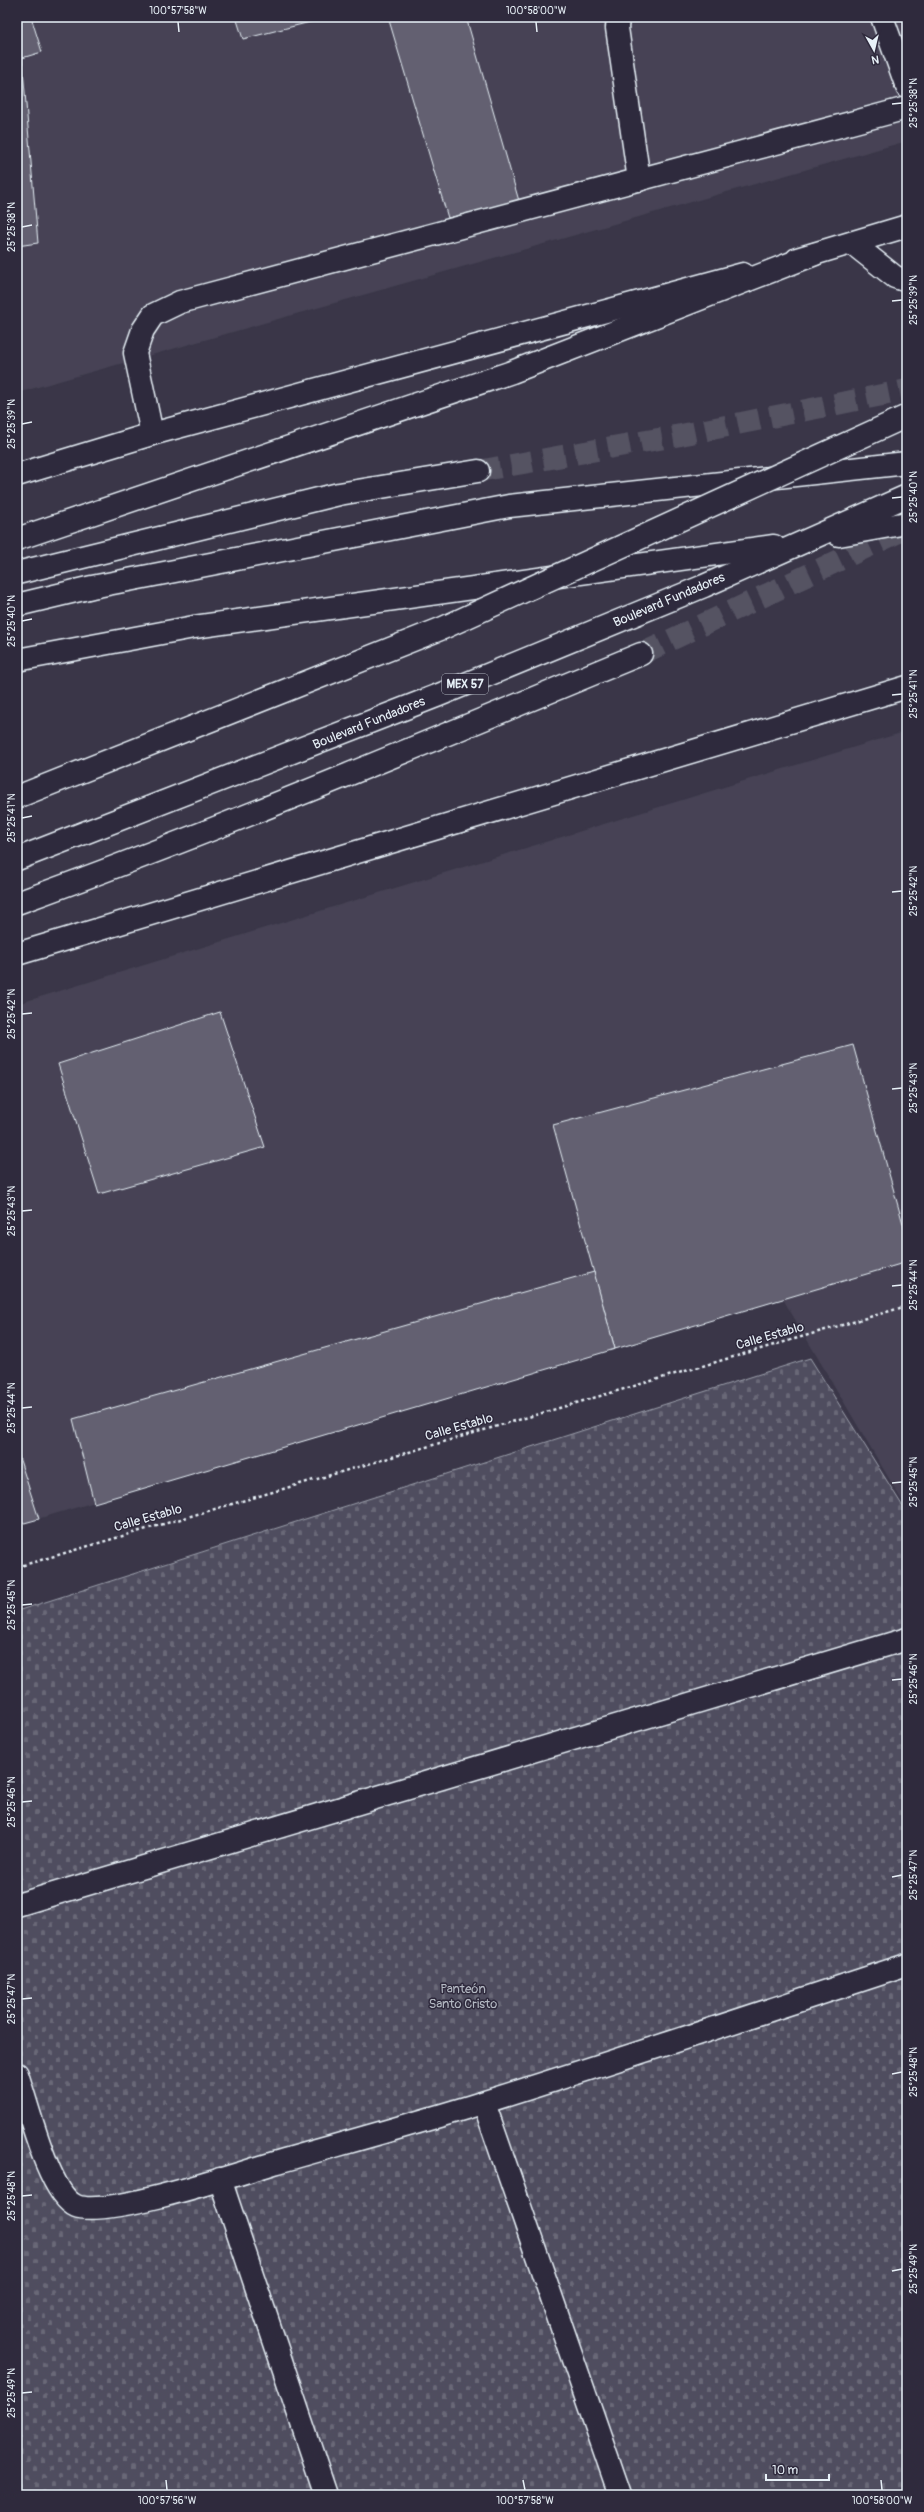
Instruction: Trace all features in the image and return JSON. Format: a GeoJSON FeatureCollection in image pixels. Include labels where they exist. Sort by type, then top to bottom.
{"type":"FeatureCollection","features":[{"type":"Feature","properties":{"kind":"main road"},"geometry":{"type":"LineString","coordinates":[[618,17],[617,28],[639,180]]}},
{"type":"Feature","properties":{"kind":"main road"},"geometry":{"type":"LineString","coordinates":[[882,17],[907,87]]}},
{"type":"Feature","properties":{"kind":"main road"},"geometry":{"type":"LineString","coordinates":[[152,434],[135,352],[143,330],[153,315],[180,302],[907,108]]}},
{"type":"Feature","properties":{"kind":"main road"},"geometry":{"type":"LineString","coordinates":[[17,475],[152,434],[815,254],[907,226]]}},
{"type":"Feature","properties":{"kind":"main road"},"geometry":{"type":"LineString","coordinates":[[852,243],[895,277],[907,281]]}},
{"type":"Feature","properties":{"kind":"main road"},"geometry":{"type":"LineString","coordinates":[[17,539],[512,372],[815,254]]}},
{"type":"Feature","properties":{"kind":"main road"},"geometry":{"type":"LineString","coordinates":[[17,797],[443,628],[907,416]]}},
{"type":"Feature","properties":{"kind":"main road"},"geometry":{"type":"LineString","coordinates":[[17,605],[92,587],[509,506],[907,463]]}},
{"type":"Feature","properties":{"kind":"main road"},"geometry":{"type":"LineString","coordinates":[[17,573],[339,494],[478,471]]}},
{"type":"Feature","properties":{"kind":"main road","name":"Boulevard Fundadores"},"geometry":{"type":"LineString","coordinates":[[17,859],[439,695],[704,586],[907,496]]}},
{"type":"Feature","properties":{"kind":"main road","name":"Boulevard Fundadores"},"geometry":{"type":"LineString","coordinates":[[17,660],[194,627],[728,554],[907,523]]}},
{"type":"Feature","properties":{"kind":"main road"},"geometry":{"type":"LineString","coordinates":[[17,903],[85,878],[334,780],[641,654]]}},
{"type":"Feature","properties":{"kind":"main road"},"geometry":{"type":"LineString","coordinates":[[17,954],[907,687]]}},
{"type":"Feature","properties":{"kind":"main road"},"geometry":{"type":"LineString","coordinates":[[17,1905],[907,1639]]}},
{"type":"Feature","properties":{"kind":"main road"},"geometry":{"type":"LineString","coordinates":[[17,2074],[53,2180],[65,2199],[78,2207],[99,2209],[126,2204],[220,2179],[484,2103],[907,1965]]}},
{"type":"Feature","properties":{"kind":"main road"},"geometry":{"type":"LineString","coordinates":[[484,2103],[620,2495]]}},
{"type":"Feature","properties":{"kind":"main road"},"geometry":{"type":"LineString","coordinates":[[220,2179],[326,2495]]}},
{"type":"Feature","properties":{"kind":"path","name":"Calle Establo"},"geometry":{"type":"LineString","coordinates":[[17,1567],[907,1306]]}},
{"type":"Feature","properties":{"kind":"shaded area"},"geometry":{"type":"Polygon","coordinates":[[[17,17],[907,17],[907,141],[17,393],[17,17]]]}},
{"type":"Feature","properties":{"kind":"shaded area"},"geometry":{"type":"Polygon","coordinates":[[[907,731],[907,1509],[783,1299],[17,1525],[17,1004],[907,731]]]}},
{"type":"Feature","properties":{"kind":"green space","name":"Panteón Santo Cristo"},"geometry":{"type":"Polygon","coordinates":[[[810,1358],[907,1513],[907,2495],[17,2495],[17,1611],[810,1358]]]}},
{"type":"Feature","properties":{"kind":"building"},"geometry":{"type":"Polygon","coordinates":[[[17,17],[31,17],[42,52],[22,58],[38,243],[17,246],[17,17]]]}},
{"type":"Feature","properties":{"kind":"building"},"geometry":{"type":"Polygon","coordinates":[[[236,17],[330,17],[243,39],[236,17]]]}},
{"type":"Feature","properties":{"kind":"building"},"geometry":{"type":"Polygon","coordinates":[[[388,17],[466,17],[519,201],[448,218],[388,17]]]}},
{"type":"Feature","properties":{"kind":"building"},"geometry":{"type":"Polygon","coordinates":[[[17,275],[19,319],[17,319],[17,275]]]}},
{"type":"Feature","properties":{"kind":"building"},"geometry":{"type":"Polygon","coordinates":[[[220,1012],[265,1147],[99,1194],[58,1064],[220,1012]]]}},
{"type":"Feature","properties":{"kind":"building"},"geometry":{"type":"Polygon","coordinates":[[[853,1045],[907,1238],[907,1262],[615,1349],[553,1125],[853,1045]]]}},
{"type":"Feature","properties":{"kind":"building"},"geometry":{"type":"Polygon","coordinates":[[[594,1272],[615,1349],[94,1503],[73,1419],[594,1272]]]}},
{"type":"Feature","properties":{"kind":"building"},"geometry":{"type":"Polygon","coordinates":[[[17,1451],[39,1519],[17,1525],[17,1451]]]}},
{"type":"Feature","properties":{"kind":"tunnel"},"geometry":{"type":"LineString","coordinates":[[478,471],[681,435],[907,390]]}},
{"type":"Feature","properties":{"kind":"tunnel"},"geometry":{"type":"LineString","coordinates":[[641,654],[907,528]]}}]}
